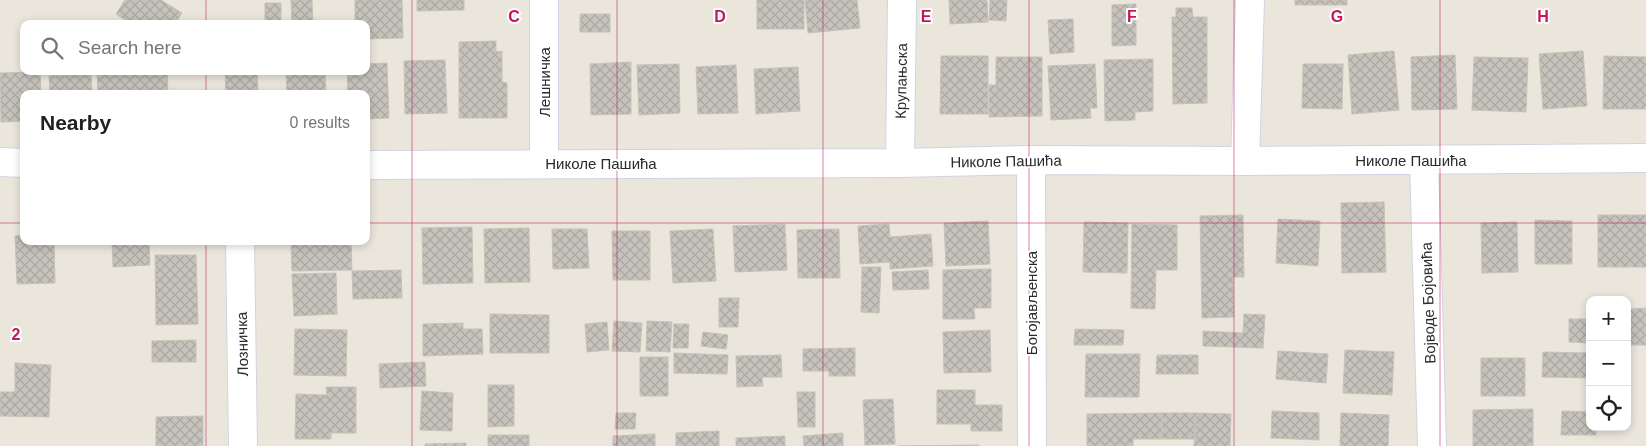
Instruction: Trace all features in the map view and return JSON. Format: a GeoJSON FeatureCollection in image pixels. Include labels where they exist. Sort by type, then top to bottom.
{"type":"FeatureCollection","features":[{"type":"Feature","properties":{"kind":"street","name":"Лешничка"},"geometry":{"type":"LineString","coordinates":[[544,0],[544,163]]}},
{"type":"Feature","properties":{"kind":"street","name":"Крупањска"},"geometry":{"type":"LineString","coordinates":[[900,163],[902,0]]}},
{"type":"Feature","properties":{"kind":"street"},"geometry":{"type":"LineString","coordinates":[[1245,161],[1250,0]]}},
{"type":"Feature","properties":{"kind":"street","name":"Николе Пашића"},"geometry":{"type":"LineString","coordinates":[[370,165],[1646,158]]}},
{"type":"Feature","properties":{"kind":"street","name":"Богојављенска"},"geometry":{"type":"LineString","coordinates":[[1031,160],[1032,446]]}},
{"type":"Feature","properties":{"kind":"street","name":"Војводе Бојовића"},"geometry":{"type":"LineString","coordinates":[[1424,160],[1432,446]]}},
{"type":"Feature","properties":{"kind":"street"},"geometry":{"type":"LineString","coordinates":[[0,162],[20,162]]}},
{"type":"Feature","properties":{"kind":"street","name":"Лозничка"},"geometry":{"type":"LineString","coordinates":[[240,245],[243,446]]}},
{"type":"Feature","properties":{"kind":"building"},"geometry":{"type":"Polygon","coordinates":[[[125,0],[161,0],[182,13],[178,20],[125,20],[116,14],[125,0]]]}},
{"type":"Feature","properties":{"kind":"building"},"geometry":{"type":"Polygon","coordinates":[[[291,0],[312,0],[313,20],[292,20],[291,0]]]}},
{"type":"Feature","properties":{"kind":"building"},"geometry":{"type":"Polygon","coordinates":[[[355,0],[402,0],[403,38],[370,39],[370,20],[355,20],[355,0]]]}},
{"type":"Feature","properties":{"kind":"building"},"geometry":{"type":"Polygon","coordinates":[[[417,0],[464,0],[464,10],[417,11],[417,0]]]}},
{"type":"Feature","properties":{"kind":"building"},"geometry":{"type":"Polygon","coordinates":[[[757,0],[804,0],[804,29],[757,29],[757,0]]]}},
{"type":"Feature","properties":{"kind":"building"},"geometry":{"type":"Polygon","coordinates":[[[805,0],[857,0],[860,28],[808,33],[805,0]]]}},
{"type":"Feature","properties":{"kind":"building"},"geometry":{"type":"Polygon","coordinates":[[[949,0],[987,0],[988,22],[950,24],[949,0]]]}},
{"type":"Feature","properties":{"kind":"building"},"geometry":{"type":"Polygon","coordinates":[[[990,0],[1007,0],[1006,21],[989,20],[990,0]]]}},
{"type":"Feature","properties":{"kind":"building"},"geometry":{"type":"Polygon","coordinates":[[[1295,0],[1347,0],[1347,5],[1295,5],[1295,0]]]}},
{"type":"Feature","properties":{"kind":"building"},"geometry":{"type":"Polygon","coordinates":[[[265,3],[281,3],[281,20],[265,20],[265,3]]]}},
{"type":"Feature","properties":{"kind":"building"},"geometry":{"type":"Polygon","coordinates":[[[1136,4],[1136,45],[1112,46],[1112,5],[1136,4]]]}},
{"type":"Feature","properties":{"kind":"building"},"geometry":{"type":"Polygon","coordinates":[[[1176,8],[1192,8],[1193,17],[1207,17],[1207,103],[1173,104],[1172,17],[1176,17],[1176,8]]]}},
{"type":"Feature","properties":{"kind":"building"},"geometry":{"type":"Polygon","coordinates":[[[580,14],[610,14],[610,32],[580,32],[580,14]]]}},
{"type":"Feature","properties":{"kind":"building"},"geometry":{"type":"Polygon","coordinates":[[[1073,19],[1074,52],[1050,54],[1048,20],[1073,19]]]}},
{"type":"Feature","properties":{"kind":"building"},"geometry":{"type":"Polygon","coordinates":[[[496,41],[496,52],[502,51],[502,82],[507,83],[507,118],[459,118],[459,42],[496,41]]]}},
{"type":"Feature","properties":{"kind":"building"},"geometry":{"type":"Polygon","coordinates":[[[1394,51],[1399,110],[1352,114],[1348,55],[1394,51]]]}},
{"type":"Feature","properties":{"kind":"building"},"geometry":{"type":"Polygon","coordinates":[[[1583,51],[1587,106],[1543,109],[1539,54],[1583,51]]]}},
{"type":"Feature","properties":{"kind":"building"},"geometry":{"type":"Polygon","coordinates":[[[1455,55],[1457,109],[1412,110],[1411,57],[1455,55]]]}},
{"type":"Feature","properties":{"kind":"building"},"geometry":{"type":"Polygon","coordinates":[[[941,56],[988,56],[988,114],[940,114],[941,56]]]}},
{"type":"Feature","properties":{"kind":"building"},"geometry":{"type":"Polygon","coordinates":[[[1604,56],[1646,57],[1646,109],[1603,109],[1604,56]]]}},
{"type":"Feature","properties":{"kind":"building"},"geometry":{"type":"Polygon","coordinates":[[[996,57],[1042,57],[1042,116],[989,117],[989,85],[996,85],[996,57]]]}},
{"type":"Feature","properties":{"kind":"building"},"geometry":{"type":"Polygon","coordinates":[[[1474,57],[1528,58],[1526,112],[1472,110],[1474,57]]]}},
{"type":"Feature","properties":{"kind":"building"},"geometry":{"type":"Polygon","coordinates":[[[1153,59],[1153,111],[1135,112],[1135,120],[1105,121],[1104,60],[1153,59]]]}},
{"type":"Feature","properties":{"kind":"building"},"geometry":{"type":"Polygon","coordinates":[[[445,60],[447,113],[405,114],[404,61],[445,60]]]}},
{"type":"Feature","properties":{"kind":"building"},"geometry":{"type":"Polygon","coordinates":[[[631,62],[631,114],[591,115],[590,64],[631,62]]]}},
{"type":"Feature","properties":{"kind":"building"},"geometry":{"type":"Polygon","coordinates":[[[387,63],[389,118],[370,119],[370,90],[348,90],[347,75],[370,75],[370,64],[387,63]]]}},
{"type":"Feature","properties":{"kind":"building"},"geometry":{"type":"Polygon","coordinates":[[[679,64],[680,113],[639,115],[637,65],[679,64]]]}},
{"type":"Feature","properties":{"kind":"building"},"geometry":{"type":"Polygon","coordinates":[[[1095,64],[1097,108],[1090,108],[1091,118],[1051,120],[1048,66],[1095,64]]]}},
{"type":"Feature","properties":{"kind":"building"},"geometry":{"type":"Polygon","coordinates":[[[1303,64],[1343,64],[1342,109],[1302,108],[1303,64]]]}},
{"type":"Feature","properties":{"kind":"building"},"geometry":{"type":"Polygon","coordinates":[[[736,65],[738,113],[698,114],[696,67],[736,65]]]}},
{"type":"Feature","properties":{"kind":"building"},"geometry":{"type":"Polygon","coordinates":[[[798,67],[800,111],[756,114],[754,69],[798,67]]]}},
{"type":"Feature","properties":{"kind":"building"},"geometry":{"type":"Polygon","coordinates":[[[0,73],[40,75],[41,90],[20,90],[20,121],[1,122],[0,73]]]}},
{"type":"Feature","properties":{"kind":"building"},"geometry":{"type":"Polygon","coordinates":[[[91,75],[92,90],[50,90],[49,76],[91,75]]]}},
{"type":"Feature","properties":{"kind":"building"},"geometry":{"type":"Polygon","coordinates":[[[97,75],[167,75],[168,90],[98,90],[97,75]]]}},
{"type":"Feature","properties":{"kind":"building"},"geometry":{"type":"Polygon","coordinates":[[[225,75],[257,75],[258,90],[226,90],[225,75]]]}},
{"type":"Feature","properties":{"kind":"building"},"geometry":{"type":"Polygon","coordinates":[[[286,75],[325,75],[326,90],[287,90],[286,75]]]}},
{"type":"Feature","properties":{"kind":"building"},"geometry":{"type":"Polygon","coordinates":[[[1384,202],[1386,272],[1342,273],[1341,203],[1384,202]]]}},
{"type":"Feature","properties":{"kind":"building"},"geometry":{"type":"Polygon","coordinates":[[[1243,215],[1244,277],[1233,277],[1234,317],[1202,318],[1200,216],[1243,215]]]}},
{"type":"Feature","properties":{"kind":"building"},"geometry":{"type":"Polygon","coordinates":[[[1598,215],[1646,215],[1646,267],[1598,267],[1598,215]]]}},
{"type":"Feature","properties":{"kind":"building"},"geometry":{"type":"Polygon","coordinates":[[[1278,219],[1320,221],[1318,266],[1276,263],[1278,219]]]}},
{"type":"Feature","properties":{"kind":"building"},"geometry":{"type":"Polygon","coordinates":[[[1535,220],[1572,221],[1572,264],[1535,264],[1535,220]]]}},
{"type":"Feature","properties":{"kind":"building"},"geometry":{"type":"Polygon","coordinates":[[[988,221],[990,264],[946,266],[944,223],[988,221]]]}},
{"type":"Feature","properties":{"kind":"building"},"geometry":{"type":"Polygon","coordinates":[[[1084,222],[1128,223],[1127,273],[1083,272],[1084,222]]]}},
{"type":"Feature","properties":{"kind":"building"},"geometry":{"type":"Polygon","coordinates":[[[1517,222],[1518,272],[1482,273],[1481,223],[1517,222]]]}},
{"type":"Feature","properties":{"kind":"building"},"geometry":{"type":"Polygon","coordinates":[[[785,224],[787,270],[735,272],[733,226],[785,224]]]}},
{"type":"Feature","properties":{"kind":"building"},"geometry":{"type":"Polygon","coordinates":[[[889,224],[890,237],[931,234],[933,266],[890,269],[890,262],[860,264],[858,226],[889,224]]]}},
{"type":"Feature","properties":{"kind":"building"},"geometry":{"type":"Polygon","coordinates":[[[1132,224],[1177,225],[1177,270],[1156,270],[1155,309],[1131,308],[1132,224]]]}},
{"type":"Feature","properties":{"kind":"building"},"geometry":{"type":"Polygon","coordinates":[[[472,227],[473,283],[423,284],[422,228],[472,227]]]}},
{"type":"Feature","properties":{"kind":"building"},"geometry":{"type":"Polygon","coordinates":[[[529,228],[530,282],[485,283],[484,229],[529,228]]]}},
{"type":"Feature","properties":{"kind":"building"},"geometry":{"type":"Polygon","coordinates":[[[552,229],[587,229],[589,268],[553,269],[552,229]]]}},
{"type":"Feature","properties":{"kind":"building"},"geometry":{"type":"Polygon","coordinates":[[[713,229],[716,281],[673,283],[670,231],[713,229]]]}},
{"type":"Feature","properties":{"kind":"building"},"geometry":{"type":"Polygon","coordinates":[[[839,229],[840,278],[798,278],[797,230],[839,229]]]}},
{"type":"Feature","properties":{"kind":"building"},"geometry":{"type":"Polygon","coordinates":[[[612,231],[650,231],[650,280],[613,280],[612,231]]]}},
{"type":"Feature","properties":{"kind":"building"},"geometry":{"type":"Polygon","coordinates":[[[20,235],[20,245],[54,245],[55,283],[17,284],[15,236],[20,235]]]}},
{"type":"Feature","properties":{"kind":"building"},"geometry":{"type":"Polygon","coordinates":[[[112,245],[149,245],[150,265],[113,267],[112,245]]]}},
{"type":"Feature","properties":{"kind":"building"},"geometry":{"type":"Polygon","coordinates":[[[291,245],[351,245],[352,270],[292,271],[291,245]]]}},
{"type":"Feature","properties":{"kind":"building"},"geometry":{"type":"Polygon","coordinates":[[[155,255],[196,255],[198,324],[156,325],[155,255]]]}},
{"type":"Feature","properties":{"kind":"building"},"geometry":{"type":"Polygon","coordinates":[[[862,267],[881,267],[879,313],[861,312],[862,267]]]}},
{"type":"Feature","properties":{"kind":"building"},"geometry":{"type":"Polygon","coordinates":[[[991,269],[991,308],[974,308],[975,319],[943,319],[943,270],[991,269]]]}},
{"type":"Feature","properties":{"kind":"building"},"geometry":{"type":"Polygon","coordinates":[[[401,270],[402,298],[353,299],[352,271],[401,270]]]}},
{"type":"Feature","properties":{"kind":"building"},"geometry":{"type":"Polygon","coordinates":[[[928,270],[929,289],[893,290],[892,272],[928,270]]]}},
{"type":"Feature","properties":{"kind":"building"},"geometry":{"type":"Polygon","coordinates":[[[336,273],[337,314],[294,316],[292,274],[336,273]]]}},
{"type":"Feature","properties":{"kind":"building"},"geometry":{"type":"Polygon","coordinates":[[[719,298],[739,298],[738,327],[719,327],[719,298]]]}},
{"type":"Feature","properties":{"kind":"building"},"geometry":{"type":"Polygon","coordinates":[[[1646,308],[1646,345],[1631,345],[1631,309],[1646,308]]]}},
{"type":"Feature","properties":{"kind":"building"},"geometry":{"type":"Polygon","coordinates":[[[490,314],[549,315],[549,353],[490,353],[490,314]]]}},
{"type":"Feature","properties":{"kind":"building"},"geometry":{"type":"Polygon","coordinates":[[[1244,314],[1265,315],[1263,348],[1203,346],[1203,331],[1243,333],[1244,314]]]}},
{"type":"Feature","properties":{"kind":"building"},"geometry":{"type":"Polygon","coordinates":[[[1569,319],[1586,319],[1586,343],[1569,342],[1569,319]]]}},
{"type":"Feature","properties":{"kind":"building"},"geometry":{"type":"Polygon","coordinates":[[[614,321],[642,323],[640,352],[612,351],[614,321]]]}},
{"type":"Feature","properties":{"kind":"building"},"geometry":{"type":"Polygon","coordinates":[[[647,321],[672,322],[670,352],[646,351],[647,321]]]}},
{"type":"Feature","properties":{"kind":"building"},"geometry":{"type":"Polygon","coordinates":[[[607,322],[609,350],[587,352],[585,324],[607,322]]]}},
{"type":"Feature","properties":{"kind":"building"},"geometry":{"type":"Polygon","coordinates":[[[463,323],[463,329],[482,329],[483,354],[423,356],[423,324],[463,323]]]}},
{"type":"Feature","properties":{"kind":"building"},"geometry":{"type":"Polygon","coordinates":[[[674,324],[689,324],[688,348],[673,348],[674,324]]]}},
{"type":"Feature","properties":{"kind":"building"},"geometry":{"type":"Polygon","coordinates":[[[295,329],[347,330],[346,376],[294,375],[295,329]]]}},
{"type":"Feature","properties":{"kind":"building"},"geometry":{"type":"Polygon","coordinates":[[[1075,329],[1124,330],[1123,345],[1074,345],[1075,329]]]}},
{"type":"Feature","properties":{"kind":"building"},"geometry":{"type":"Polygon","coordinates":[[[990,330],[991,372],[944,373],[943,332],[990,330]]]}},
{"type":"Feature","properties":{"kind":"building"},"geometry":{"type":"Polygon","coordinates":[[[703,332],[728,335],[726,349],[701,346],[703,332]]]}},
{"type":"Feature","properties":{"kind":"building"},"geometry":{"type":"Polygon","coordinates":[[[196,340],[196,362],[152,362],[152,341],[196,340]]]}},
{"type":"Feature","properties":{"kind":"building"},"geometry":{"type":"Polygon","coordinates":[[[855,348],[855,376],[829,376],[829,371],[803,371],[803,349],[855,348]]]}},
{"type":"Feature","properties":{"kind":"building"},"geometry":{"type":"Polygon","coordinates":[[[1345,350],[1394,352],[1392,395],[1343,393],[1345,350]]]}},
{"type":"Feature","properties":{"kind":"building"},"geometry":{"type":"Polygon","coordinates":[[[1278,351],[1328,354],[1326,383],[1276,379],[1278,351]]]}},
{"type":"Feature","properties":{"kind":"building"},"geometry":{"type":"Polygon","coordinates":[[[1543,352],[1586,353],[1586,378],[1542,377],[1543,352]]]}},
{"type":"Feature","properties":{"kind":"building"},"geometry":{"type":"Polygon","coordinates":[[[674,353],[728,355],[727,374],[674,373],[674,353]]]}},
{"type":"Feature","properties":{"kind":"building"},"geometry":{"type":"Polygon","coordinates":[[[1086,354],[1140,354],[1139,397],[1085,397],[1086,354]]]}},
{"type":"Feature","properties":{"kind":"building"},"geometry":{"type":"Polygon","coordinates":[[[781,355],[782,377],[762,377],[763,386],[737,387],[736,356],[781,355]]]}},
{"type":"Feature","properties":{"kind":"building"},"geometry":{"type":"Polygon","coordinates":[[[1157,355],[1198,355],[1198,374],[1156,374],[1157,355]]]}},
{"type":"Feature","properties":{"kind":"building"},"geometry":{"type":"Polygon","coordinates":[[[640,357],[668,357],[668,396],[640,396],[640,357]]]}},
{"type":"Feature","properties":{"kind":"building"},"geometry":{"type":"Polygon","coordinates":[[[1481,358],[1525,358],[1525,396],[1481,396],[1481,358]]]}},
{"type":"Feature","properties":{"kind":"building"},"geometry":{"type":"Polygon","coordinates":[[[425,362],[426,386],[380,388],[379,364],[425,362]]]}},
{"type":"Feature","properties":{"kind":"building"},"geometry":{"type":"Polygon","coordinates":[[[15,363],[51,365],[49,417],[0,416],[0,392],[15,392],[15,363]]]}},
{"type":"Feature","properties":{"kind":"building"},"geometry":{"type":"Polygon","coordinates":[[[488,385],[514,385],[514,426],[488,427],[488,385]]]}},
{"type":"Feature","properties":{"kind":"building"},"geometry":{"type":"Polygon","coordinates":[[[326,387],[356,387],[356,433],[331,433],[331,439],[295,439],[296,394],[327,395],[326,387]]]}},
{"type":"Feature","properties":{"kind":"building"},"geometry":{"type":"Polygon","coordinates":[[[937,390],[975,390],[975,405],[1002,405],[1002,431],[971,431],[971,424],[937,424],[937,390]]]}},
{"type":"Feature","properties":{"kind":"building"},"geometry":{"type":"Polygon","coordinates":[[[422,391],[453,393],[452,431],[420,430],[422,391]]]}},
{"type":"Feature","properties":{"kind":"building"},"geometry":{"type":"Polygon","coordinates":[[[797,392],[815,392],[815,427],[798,427],[797,392]]]}},
{"type":"Feature","properties":{"kind":"building"},"geometry":{"type":"Polygon","coordinates":[[[893,399],[895,444],[865,445],[863,400],[893,399]]]}},
{"type":"Feature","properties":{"kind":"building"},"geometry":{"type":"Polygon","coordinates":[[[1533,409],[1533,446],[1473,446],[1473,410],[1533,409]]]}},
{"type":"Feature","properties":{"kind":"building"},"geometry":{"type":"Polygon","coordinates":[[[1272,411],[1319,413],[1319,440],[1271,438],[1272,411]]]}},
{"type":"Feature","properties":{"kind":"building"},"geometry":{"type":"Polygon","coordinates":[[[1562,411],[1586,412],[1586,431],[1596,431],[1596,435],[1561,435],[1562,411]]]}},
{"type":"Feature","properties":{"kind":"building"},"geometry":{"type":"Polygon","coordinates":[[[616,413],[636,413],[635,429],[615,429],[616,413]]]}},
{"type":"Feature","properties":{"kind":"building"},"geometry":{"type":"Polygon","coordinates":[[[1162,413],[1162,439],[1133,439],[1133,446],[1087,446],[1087,414],[1162,413]]]}},
{"type":"Feature","properties":{"kind":"building"},"geometry":{"type":"Polygon","coordinates":[[[1162,413],[1196,413],[1195,439],[1162,439],[1162,413]]]}},
{"type":"Feature","properties":{"kind":"building"},"geometry":{"type":"Polygon","coordinates":[[[1196,413],[1231,414],[1230,446],[1194,446],[1196,413]]]}},
{"type":"Feature","properties":{"kind":"building"},"geometry":{"type":"Polygon","coordinates":[[[1341,413],[1389,415],[1388,446],[1340,446],[1341,413]]]}},
{"type":"Feature","properties":{"kind":"building"},"geometry":{"type":"Polygon","coordinates":[[[203,416],[203,446],[156,446],[156,417],[203,416]]]}},
{"type":"Feature","properties":{"kind":"building"},"geometry":{"type":"Polygon","coordinates":[[[719,431],[719,446],[676,446],[676,433],[719,431]]]}},
{"type":"Feature","properties":{"kind":"building"},"geometry":{"type":"Polygon","coordinates":[[[843,433],[843,446],[804,446],[803,436],[843,433]]]}},
{"type":"Feature","properties":{"kind":"building"},"geometry":{"type":"Polygon","coordinates":[[[655,434],[655,446],[613,446],[613,436],[655,434]]]}},
{"type":"Feature","properties":{"kind":"building"},"geometry":{"type":"Polygon","coordinates":[[[488,435],[529,435],[529,446],[488,446],[488,435]]]}},
{"type":"Feature","properties":{"kind":"building"},"geometry":{"type":"Polygon","coordinates":[[[785,436],[785,446],[736,446],[736,438],[785,436]]]}},
{"type":"Feature","properties":{"kind":"building"},"geometry":{"type":"Polygon","coordinates":[[[466,443],[466,446],[425,446],[425,444],[466,443]]]}},
{"type":"Feature","properties":{"kind":"building"},"geometry":{"type":"Polygon","coordinates":[[[979,445],[979,446],[898,446],[979,445]]]}}]}
